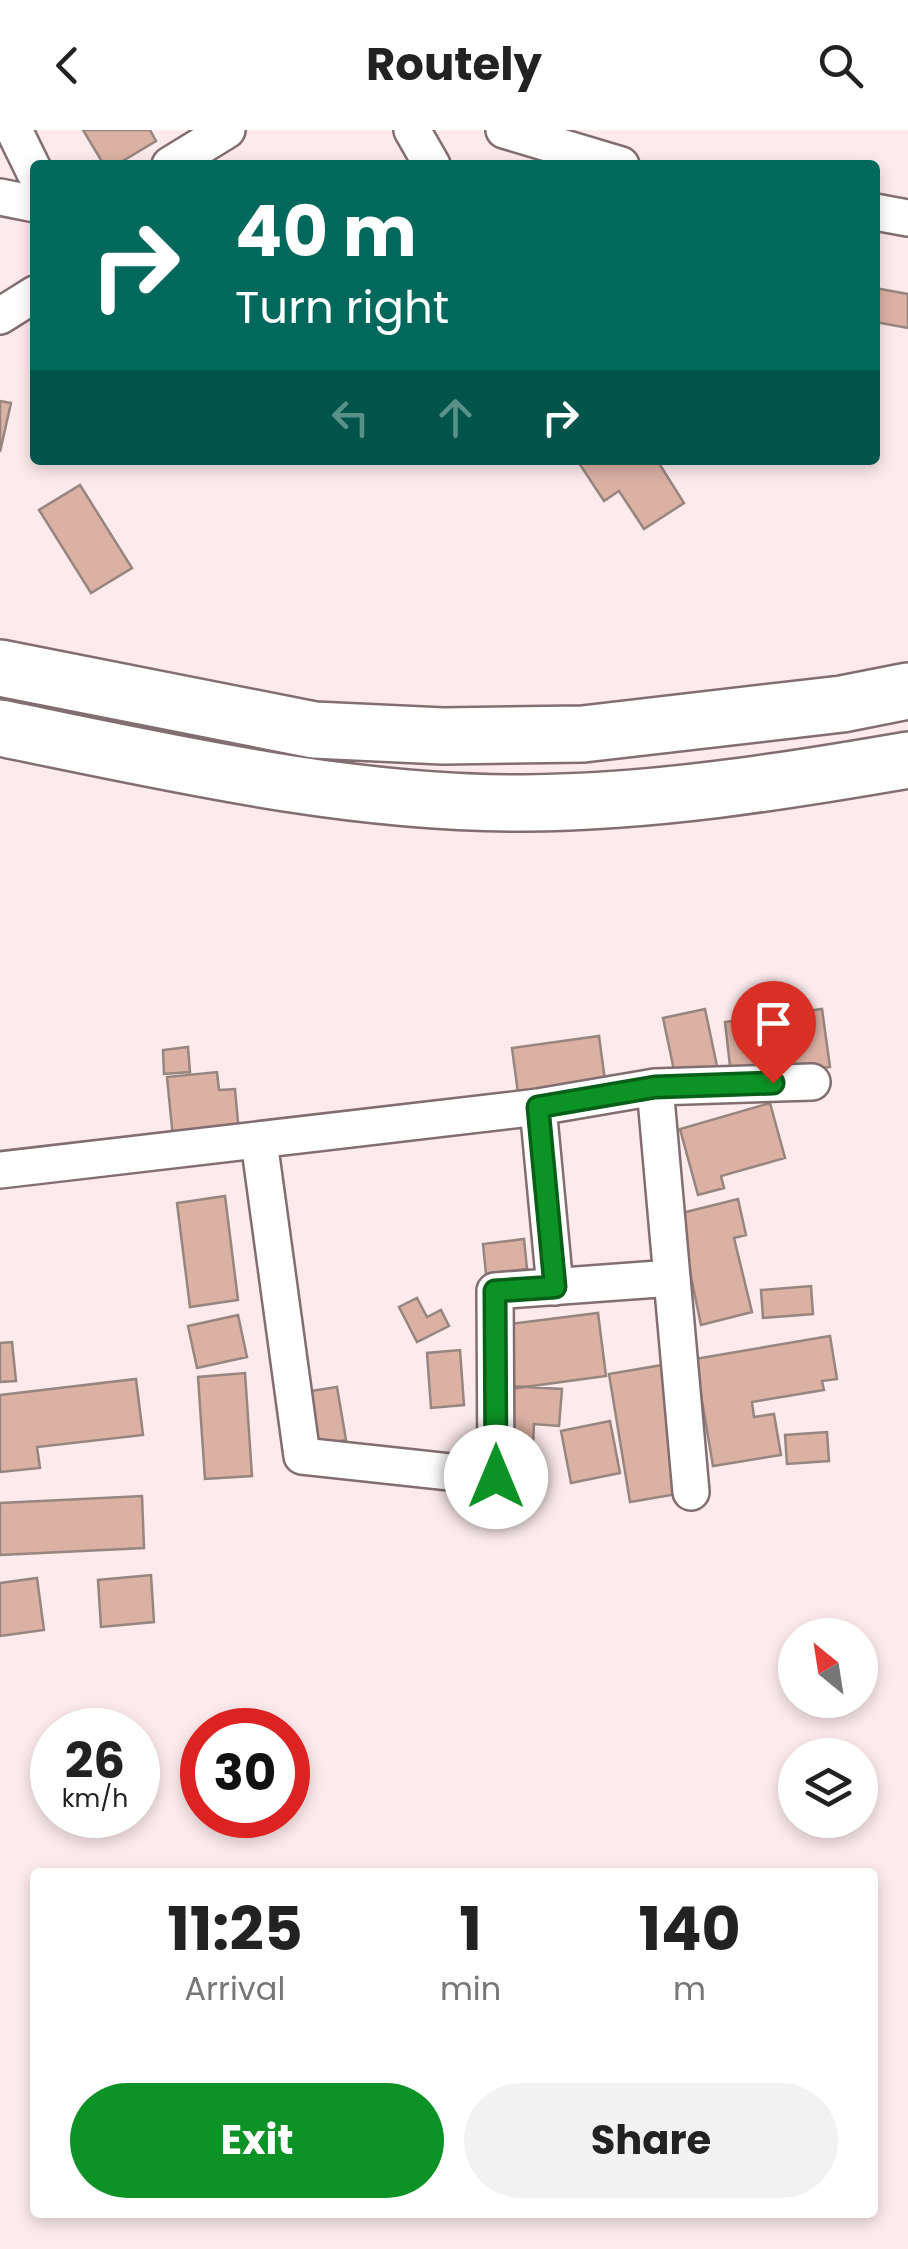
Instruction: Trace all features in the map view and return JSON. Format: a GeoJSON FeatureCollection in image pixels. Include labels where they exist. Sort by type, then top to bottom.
{"type":"FeatureCollection","features":[{"type":"Feature","properties":{"kind":"highway"},"geometry":{"type":"LineString","coordinates":[[0,668],[314,730],[443,736],[584,734],[824,706],[908,690]]}},
{"type":"Feature","properties":{"kind":"highway"},"geometry":{"type":"LineString","coordinates":[[0,728],[191,766],[364,793],[522,803],[666,797],[908,760]]}},
{"type":"Feature","properties":{"kind":"street"},"geometry":{"type":"LineString","coordinates":[[14,130],[30,163]]}},
{"type":"Feature","properties":{"kind":"street"},"geometry":{"type":"LineString","coordinates":[[178,160],[227,130]]}},
{"type":"Feature","properties":{"kind":"street"},"geometry":{"type":"LineString","coordinates":[[412,130],[429,160]]}},
{"type":"Feature","properties":{"kind":"street"},"geometry":{"type":"LineString","coordinates":[[504,130],[544,135],[609,160]]}},
{"type":"Feature","properties":{"kind":"street"},"geometry":{"type":"LineString","coordinates":[[0,196],[30,203]]}},
{"type":"Feature","properties":{"kind":"street"},"geometry":{"type":"LineString","coordinates":[[880,213],[908,218]]}},
{"type":"Feature","properties":{"kind":"street"},"geometry":{"type":"LineString","coordinates":[[0,316],[30,297]]}},
{"type":"Feature","properties":{"kind":"street"},"geometry":{"type":"LineString","coordinates":[[0,1170],[538,1107],[655,1087],[812,1082]]}},
{"type":"Feature","properties":{"kind":"street"},"geometry":{"type":"LineString","coordinates":[[655,1087],[691,1492]]}},
{"type":"Feature","properties":{"kind":"street"},"geometry":{"type":"LineString","coordinates":[[538,1107],[555,1287]]}},
{"type":"Feature","properties":{"kind":"street"},"geometry":{"type":"LineString","coordinates":[[259,1141],[302,1456],[496,1477],[495,1291],[672,1278]]}},
{"type":"Feature","properties":{"kind":"building"},"geometry":{"type":"Polygon","coordinates":[[[83,130],[150,130],[156,141],[124,160],[101,160],[83,130]]]}},
{"type":"Feature","properties":{"kind":"building"},"geometry":{"type":"Polygon","coordinates":[[[880,289],[908,294],[908,328],[880,323],[880,289]]]}},
{"type":"Feature","properties":{"kind":"building"},"geometry":{"type":"Polygon","coordinates":[[[0,401],[11,403],[0,452],[0,401]]]}},
{"type":"Feature","properties":{"kind":"building"},"geometry":{"type":"Polygon","coordinates":[[[580,465],[660,465],[684,503],[644,529],[619,491],[604,501],[580,465]]]}},
{"type":"Feature","properties":{"kind":"building"},"geometry":{"type":"Polygon","coordinates":[[[80,485],[132,568],[91,593],[39,510],[80,485]]]}},
{"type":"Feature","properties":{"kind":"building"},"geometry":{"type":"Polygon","coordinates":[[[705,1009],[717,1066],[675,1075],[663,1018],[705,1009]]]}},
{"type":"Feature","properties":{"kind":"building"},"geometry":{"type":"Polygon","coordinates":[[[822,1009],[830,1067],[731,1075],[725,1022],[822,1009]]]}},
{"type":"Feature","properties":{"kind":"building"},"geometry":{"type":"Polygon","coordinates":[[[599,1036],[606,1088],[519,1101],[512,1048],[599,1036]]]}},
{"type":"Feature","properties":{"kind":"building"},"geometry":{"type":"Polygon","coordinates":[[[188,1047],[190,1072],[164,1074],[163,1050],[188,1047]]]}},
{"type":"Feature","properties":{"kind":"building"},"geometry":{"type":"Polygon","coordinates":[[[217,1072],[219,1090],[235,1089],[239,1133],[173,1138],[167,1077],[217,1072]]]}},
{"type":"Feature","properties":{"kind":"building"},"geometry":{"type":"Polygon","coordinates":[[[770,1103],[785,1158],[721,1176],[724,1188],[698,1195],[680,1129],[770,1103]]]}},
{"type":"Feature","properties":{"kind":"building"},"geometry":{"type":"Polygon","coordinates":[[[225,1196],[238,1300],[190,1307],[177,1203],[225,1196]]]}},
{"type":"Feature","properties":{"kind":"building"},"geometry":{"type":"Polygon","coordinates":[[[738,1199],[746,1235],[734,1238],[752,1312],[701,1325],[678,1214],[738,1199]]]}},
{"type":"Feature","properties":{"kind":"building"},"geometry":{"type":"Polygon","coordinates":[[[524,1239],[527,1269],[486,1274],[483,1244],[524,1239]]]}},
{"type":"Feature","properties":{"kind":"building"},"geometry":{"type":"Polygon","coordinates":[[[811,1286],[813,1314],[763,1318],[761,1290],[811,1286]]]}},
{"type":"Feature","properties":{"kind":"building"},"geometry":{"type":"Polygon","coordinates":[[[417,1298],[427,1317],[441,1310],[449,1326],[417,1342],[399,1307],[417,1298]]]}},
{"type":"Feature","properties":{"kind":"building"},"geometry":{"type":"Polygon","coordinates":[[[598,1313],[606,1376],[510,1389],[502,1325],[598,1313]]]}},
{"type":"Feature","properties":{"kind":"building"},"geometry":{"type":"Polygon","coordinates":[[[238,1315],[247,1357],[197,1368],[188,1326],[238,1315]]]}},
{"type":"Feature","properties":{"kind":"building"},"geometry":{"type":"Polygon","coordinates":[[[830,1336],[837,1379],[822,1381],[824,1390],[752,1402],[754,1417],[774,1414],[781,1455],[713,1466],[695,1359],[830,1336]]]}},
{"type":"Feature","properties":{"kind":"building"},"geometry":{"type":"Polygon","coordinates":[[[12,1342],[16,1381],[0,1382],[0,1343],[12,1342]]]}},
{"type":"Feature","properties":{"kind":"building"},"geometry":{"type":"Polygon","coordinates":[[[460,1350],[464,1405],[431,1408],[427,1353],[460,1350]]]}},
{"type":"Feature","properties":{"kind":"building"},"geometry":{"type":"Polygon","coordinates":[[[662,1365],[683,1493],[630,1502],[609,1374],[662,1365]]]}},
{"type":"Feature","properties":{"kind":"building"},"geometry":{"type":"Polygon","coordinates":[[[245,1373],[252,1476],[205,1479],[198,1377],[245,1373]]]}},
{"type":"Feature","properties":{"kind":"building"},"geometry":{"type":"Polygon","coordinates":[[[136,1379],[143,1435],[37,1447],[40,1468],[0,1472],[0,1395],[136,1379]]]}},
{"type":"Feature","properties":{"kind":"building"},"geometry":{"type":"Polygon","coordinates":[[[509,1386],[562,1389],[559,1426],[534,1424],[533,1444],[505,1442],[509,1386]]]}},
{"type":"Feature","properties":{"kind":"building"},"geometry":{"type":"Polygon","coordinates":[[[337,1387],[346,1440],[288,1450],[279,1396],[337,1387]]]}},
{"type":"Feature","properties":{"kind":"building"},"geometry":{"type":"Polygon","coordinates":[[[610,1421],[620,1473],[571,1483],[561,1431],[610,1421]]]}},
{"type":"Feature","properties":{"kind":"building"},"geometry":{"type":"Polygon","coordinates":[[[827,1432],[829,1461],[787,1464],[785,1435],[827,1432]]]}},
{"type":"Feature","properties":{"kind":"building"},"geometry":{"type":"Polygon","coordinates":[[[142,1496],[144,1548],[0,1555],[0,1503],[142,1496]]]}},
{"type":"Feature","properties":{"kind":"building"},"geometry":{"type":"Polygon","coordinates":[[[151,1575],[154,1622],[101,1627],[98,1580],[151,1575]]]}},
{"type":"Feature","properties":{"kind":"building"},"geometry":{"type":"Polygon","coordinates":[[[37,1578],[44,1630],[0,1636],[0,1583],[37,1578]]]}},
{"type":"Feature","properties":{"kind":"route"},"geometry":{"type":"LineString","coordinates":[[496,1477],[495,1291],[555,1287],[538,1107],[655,1087],[773,1083]]}}]}
